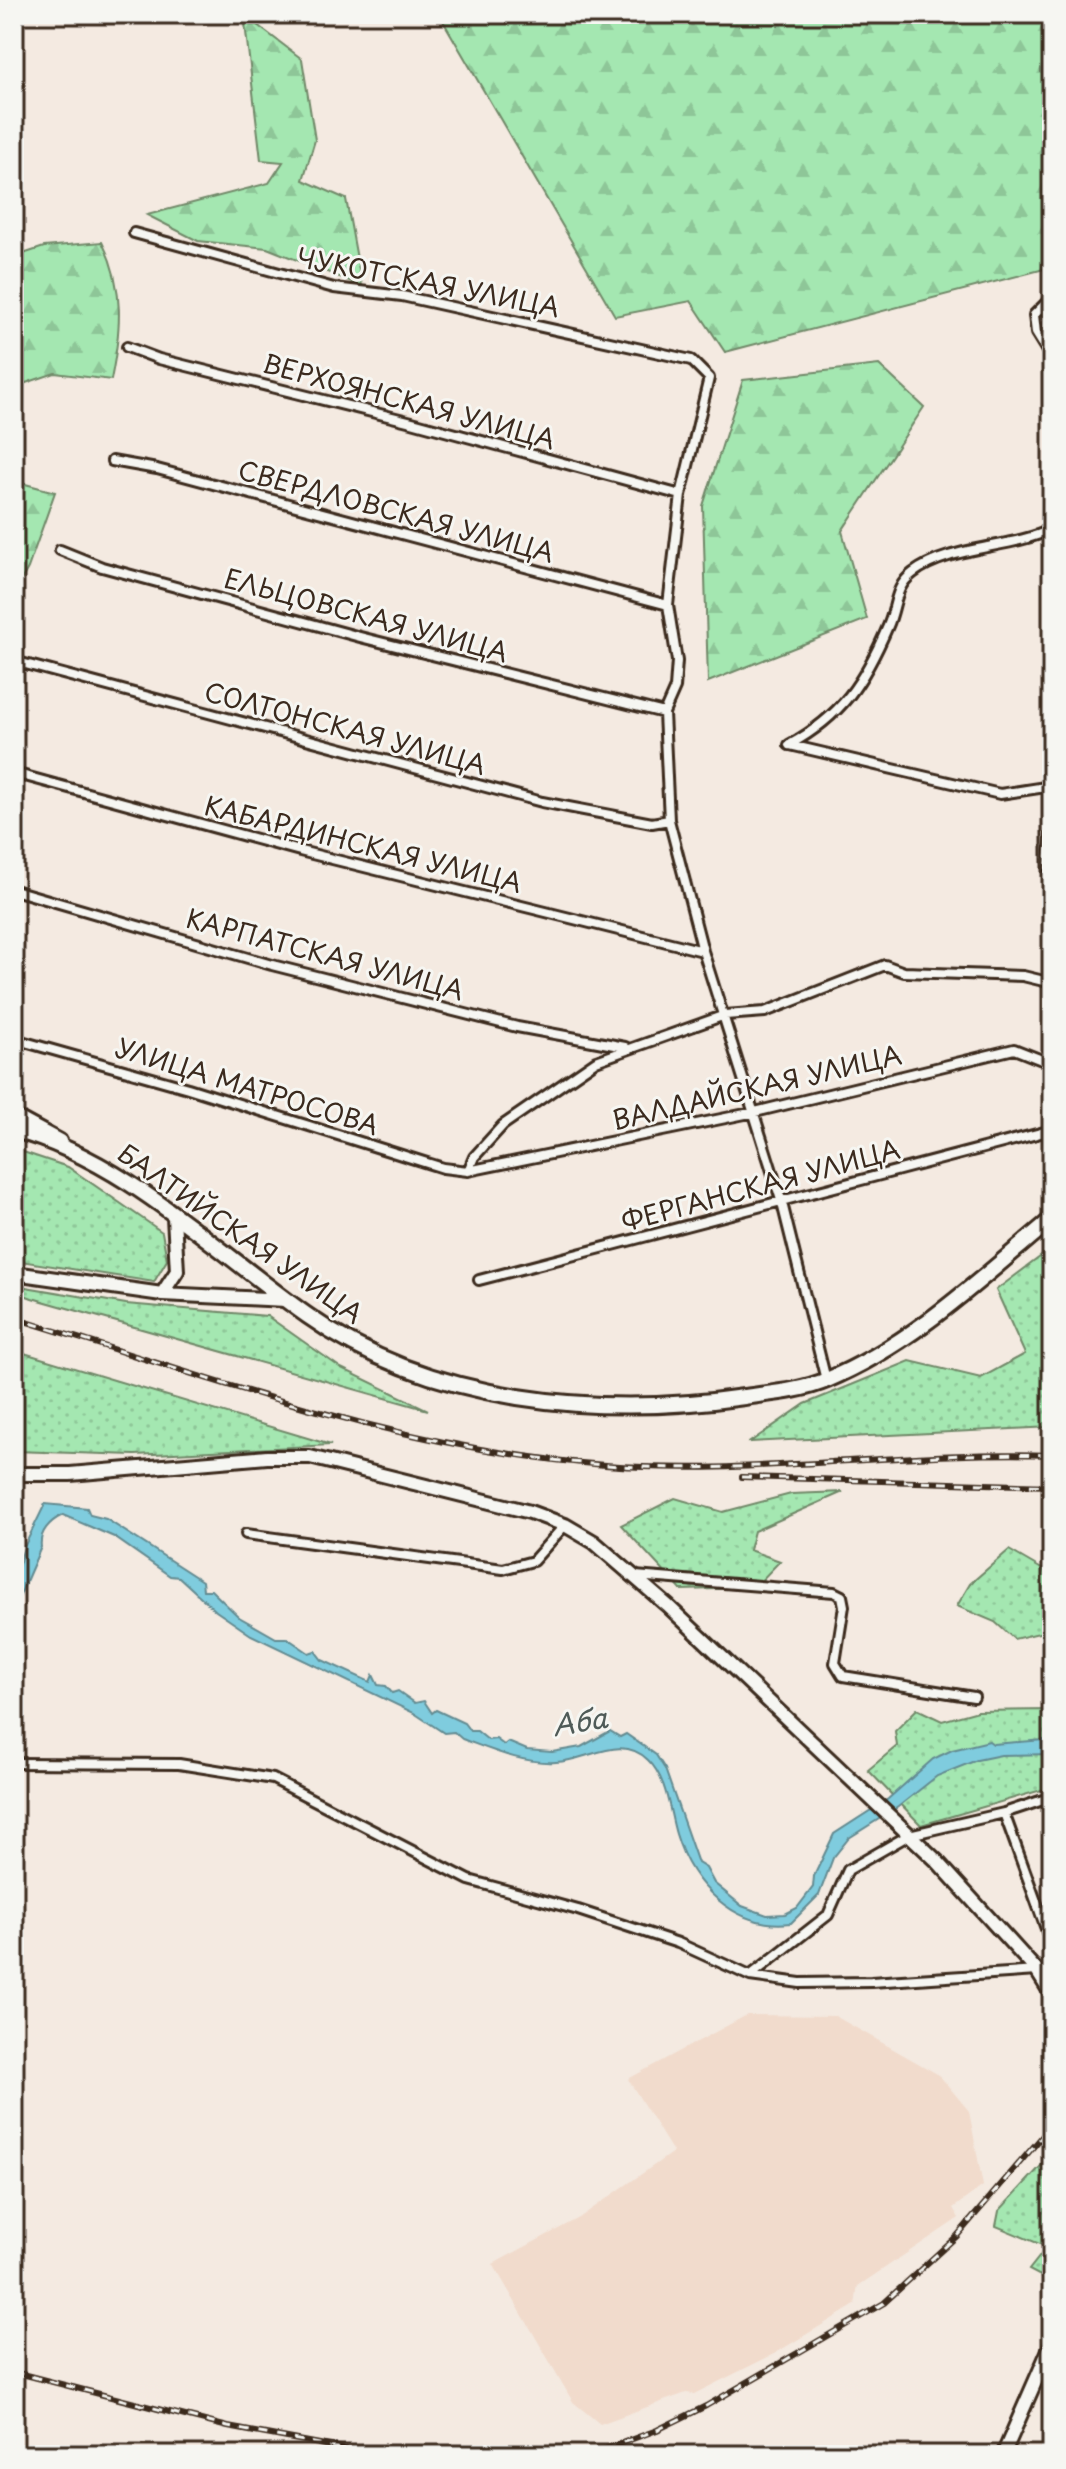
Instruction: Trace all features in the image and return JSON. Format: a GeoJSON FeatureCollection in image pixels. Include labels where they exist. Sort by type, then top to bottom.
{"type":"FeatureCollection","features":[{"type":"Feature","properties":{"kind":"main road"},"geometry":{"type":"LineString","coordinates":[[14,1116],[81,1152]]}},
{"type":"Feature","properties":{"kind":"main road","name":"БАЛТИЙСКАЯ УЛИЦА"},"geometry":{"type":"LineString","coordinates":[[14,1130],[81,1152],[311,1319],[369,1351],[418,1371],[528,1399],[669,1405],[796,1389],[826,1380],[927,1324],[1052,1219]]}},
{"type":"Feature","properties":{"kind":"main road"},"geometry":{"type":"LineString","coordinates":[[162,1294],[177,1271],[174,1217]]}},
{"type":"Feature","properties":{"kind":"main road"},"geometry":{"type":"LineString","coordinates":[[14,1273],[162,1294],[286,1300]]}},
{"type":"Feature","properties":{"kind":"main road"},"geometry":{"type":"LineString","coordinates":[[14,1474],[70,1474],[267,1457],[310,1457],[470,1496],[565,1525],[594,1542],[634,1576],[937,1861],[1037,1971],[1052,1995]]}},
{"type":"Feature","properties":{"kind":"main road"},"geometry":{"type":"LineString","coordinates":[[1003,2455],[1052,2343]]}},
{"type":"Feature","properties":{"kind":"street","name":"ЧУКОТСКАЯ УЛИЦА"},"geometry":{"type":"LineString","coordinates":[[134,233],[334,288],[402,296],[691,360],[709,378],[681,495]]}},
{"type":"Feature","properties":{"kind":"street"},"geometry":{"type":"LineString","coordinates":[[1052,297],[1034,315],[1036,333],[1052,359]]}},
{"type":"Feature","properties":{"kind":"street","name":"ВЕРХОЯНСКАЯ УЛИЦА"},"geometry":{"type":"LineString","coordinates":[[127,347],[159,359],[412,422],[681,495]]}},
{"type":"Feature","properties":{"kind":"street","name":"СВЕРДЛОВСКАЯ УЛИЦА"},"geometry":{"type":"LineString","coordinates":[[112,461],[157,469],[668,605]]}},
{"type":"Feature","properties":{"kind":"street"},"geometry":{"type":"LineString","coordinates":[[681,495],[668,605],[677,661],[675,688],[664,713],[669,820],[703,951],[782,1203],[826,1380]]}},
{"type":"Feature","properties":{"kind":"street"},"geometry":{"type":"LineString","coordinates":[[1052,529],[1032,539],[945,558],[914,572],[898,588],[889,624],[836,715],[789,745],[1000,794],[1052,786]]}},
{"type":"Feature","properties":{"kind":"street","name":"ЕЛЬЦОВСКАЯ УЛИЦА"},"geometry":{"type":"LineString","coordinates":[[60,550],[102,567],[345,633],[664,713]]}},
{"type":"Feature","properties":{"kind":"street","name":"СОЛТОНСКАЯ УЛИЦА"},"geometry":{"type":"LineString","coordinates":[[14,661],[542,802],[652,823],[669,820]]}},
{"type":"Feature","properties":{"kind":"street","name":"КАБАРДИНСКАЯ УЛИЦА"},"geometry":{"type":"LineString","coordinates":[[14,773],[300,851],[703,951]]}},
{"type":"Feature","properties":{"kind":"street"},"geometry":{"type":"LineString","coordinates":[[1052,810],[1052,888]]}},
{"type":"Feature","properties":{"kind":"street","name":"КАРПАТСКАЯ УЛИЦА"},"geometry":{"type":"LineString","coordinates":[[14,890],[272,965],[517,1027],[628,1048]]}},
{"type":"Feature","properties":{"kind":"street","name":"КАРПАТСКАЯ УЛИЦА"},"geometry":{"type":"LineString","coordinates":[[468,1171],[474,1157],[503,1125],[596,1061],[725,1015],[765,1012],[885,965],[904,972],[1023,976],[1052,983]]}},
{"type":"Feature","properties":{"kind":"street","name":"УЛИЦА МАТРОСОВА"},"geometry":{"type":"LineString","coordinates":[[14,1039],[188,1088],[443,1168],[468,1171]]}},
{"type":"Feature","properties":{"kind":"street","name":"ВАЛДАЙСКАЯ УЛИЦА"},"geometry":{"type":"LineString","coordinates":[[468,1171],[755,1112],[1014,1049],[1052,1064]]}},
{"type":"Feature","properties":{"kind":"street","name":"ФЕРГАНСКАЯ УЛИЦА"},"geometry":{"type":"LineString","coordinates":[[479,1280],[1052,1130]]}},
{"type":"Feature","properties":{"kind":"street"},"geometry":{"type":"LineString","coordinates":[[246,1534],[503,1569],[533,1561],[565,1525]]}},
{"type":"Feature","properties":{"kind":"street"},"geometry":{"type":"LineString","coordinates":[[634,1576],[834,1592],[842,1596],[844,1606],[835,1663],[843,1676],[974,1697]]}},
{"type":"Feature","properties":{"kind":"street"},"geometry":{"type":"LineString","coordinates":[[14,1763],[179,1764],[273,1779],[469,1880],[578,1910],[678,1943],[750,1976],[800,1983],[871,1982],[1037,1971]]}},
{"type":"Feature","properties":{"kind":"street"},"geometry":{"type":"LineString","coordinates":[[750,1976],[828,1915],[848,1870],[905,1831],[1004,1813],[1052,1797]]}},
{"type":"Feature","properties":{"kind":"street"},"geometry":{"type":"LineString","coordinates":[[1004,1813],[1049,1937]]}},
{"type":"Feature","properties":{"kind":"shaded area"},"geometry":{"type":"Polygon","coordinates":[[[747,2015],[835,2016],[939,2075],[969,2111],[983,2186],[953,2208],[959,2218],[858,2286],[855,2305],[774,2354],[694,2394],[686,2393],[600,2424],[573,2402],[493,2264],[579,2218],[673,2152],[628,2079],[747,2015]]]}},
{"type":"Feature","properties":{"kind":"green space"},"geometry":{"type":"Polygon","coordinates":[[[439,14],[1052,14],[1052,267],[725,352],[691,301],[615,316],[439,14]]]}},
{"type":"Feature","properties":{"kind":"green space"},"geometry":{"type":"Polygon","coordinates":[[[244,15],[302,59],[315,140],[303,180],[346,199],[362,286],[267,248],[198,241],[147,215],[269,183],[283,162],[261,160],[244,15]]]}},
{"type":"Feature","properties":{"kind":"green space"},"geometry":{"type":"Polygon","coordinates":[[[102,242],[118,293],[119,326],[111,380],[55,373],[14,387],[14,257],[44,247],[102,242]]]}},
{"type":"Feature","properties":{"kind":"green space"},"geometry":{"type":"Polygon","coordinates":[[[879,365],[924,407],[842,531],[867,619],[708,682],[703,506],[743,380],[879,365]]]}},
{"type":"Feature","properties":{"kind":"green space"},"geometry":{"type":"Polygon","coordinates":[[[14,481],[55,492],[28,568],[14,593],[14,481]]]}},
{"type":"Feature","properties":{"kind":"green space"},"geometry":{"type":"Polygon","coordinates":[[[14,1149],[68,1167],[162,1232],[167,1260],[154,1282],[14,1260],[14,1149]]]}},
{"type":"Feature","properties":{"kind":"green space"},"geometry":{"type":"Polygon","coordinates":[[[1052,1248],[1052,1427],[750,1442],[805,1404],[910,1361],[981,1378],[1025,1354],[996,1290],[1052,1248]]]}},
{"type":"Feature","properties":{"kind":"green space"},"geometry":{"type":"Polygon","coordinates":[[[14,1285],[126,1304],[267,1316],[341,1368],[428,1410],[32,1298],[14,1291],[14,1285]]]}},
{"type":"Feature","properties":{"kind":"green space"},"geometry":{"type":"Polygon","coordinates":[[[14,1350],[331,1445],[135,1455],[14,1451],[14,1350]]]}},
{"type":"Feature","properties":{"kind":"green space"},"geometry":{"type":"Polygon","coordinates":[[[843,1492],[754,1531],[749,1550],[780,1561],[754,1588],[681,1590],[621,1525],[675,1498],[723,1512],[791,1494],[843,1492]]]}},
{"type":"Feature","properties":{"kind":"green space"},"geometry":{"type":"Polygon","coordinates":[[[1009,1550],[1052,1575],[1052,1630],[1014,1639],[995,1622],[957,1606],[970,1584],[1009,1550]]]}},
{"type":"Feature","properties":{"kind":"green space"},"geometry":{"type":"Polygon","coordinates":[[[917,1709],[942,1721],[978,1711],[1052,1710],[1052,1787],[921,1825],[868,1770],[897,1746],[895,1731],[917,1709]]]}},
{"type":"Feature","properties":{"kind":"green space"},"geometry":{"type":"Polygon","coordinates":[[[1052,2154],[1052,2282],[1029,2270],[1047,2247],[996,2226],[999,2211],[1052,2154]]]}},
{"type":"Feature","properties":{"kind":"water"},"geometry":{"type":"Polygon","coordinates":[[[45,1504],[87,1508],[90,1515],[106,1519],[202,1581],[203,1590],[211,1590],[239,1617],[276,1638],[287,1638],[309,1653],[315,1651],[322,1660],[370,1682],[373,1675],[378,1685],[386,1686],[392,1693],[398,1691],[415,1703],[424,1701],[432,1713],[436,1710],[464,1723],[470,1731],[477,1731],[488,1740],[496,1739],[504,1745],[508,1742],[527,1750],[552,1752],[581,1747],[610,1731],[620,1737],[626,1734],[656,1755],[665,1769],[698,1863],[706,1868],[714,1883],[742,1906],[767,1915],[785,1914],[797,1908],[813,1887],[814,1876],[834,1834],[888,1799],[933,1759],[952,1750],[989,1741],[993,1744],[1044,1740],[1052,1744],[1052,1754],[1001,1755],[977,1760],[937,1776],[898,1807],[849,1838],[833,1858],[819,1895],[791,1923],[752,1919],[718,1900],[693,1870],[676,1834],[659,1776],[638,1752],[604,1750],[568,1761],[544,1762],[520,1759],[462,1739],[454,1732],[444,1733],[414,1713],[251,1635],[216,1611],[179,1577],[170,1576],[114,1537],[63,1515],[44,1532],[41,1547],[14,1609],[14,1582],[24,1547],[45,1504]]]}},
{"type":"Feature","properties":{"kind":"railway"},"geometry":{"type":"LineString","coordinates":[[14,1318],[306,1408],[454,1444],[529,1457],[661,1468],[996,1454],[1052,1455]]}},
{"type":"Feature","properties":{"kind":"railway"},"geometry":{"type":"LineString","coordinates":[[742,1477],[1052,1486]]}},
{"type":"Feature","properties":{"kind":"railway"},"geometry":{"type":"LineString","coordinates":[[589,2455],[657,2430],[706,2406],[884,2303],[957,2236],[1052,2125]]}},
{"type":"Feature","properties":{"kind":"railway"},"geometry":{"type":"LineString","coordinates":[[14,2372],[228,2427],[379,2455]]}},
{"type":"Feature","properties":{"kind":"water label","name":"Аба"},"geometry":{"type":"Point","coordinates":[580,1722]}}]}
